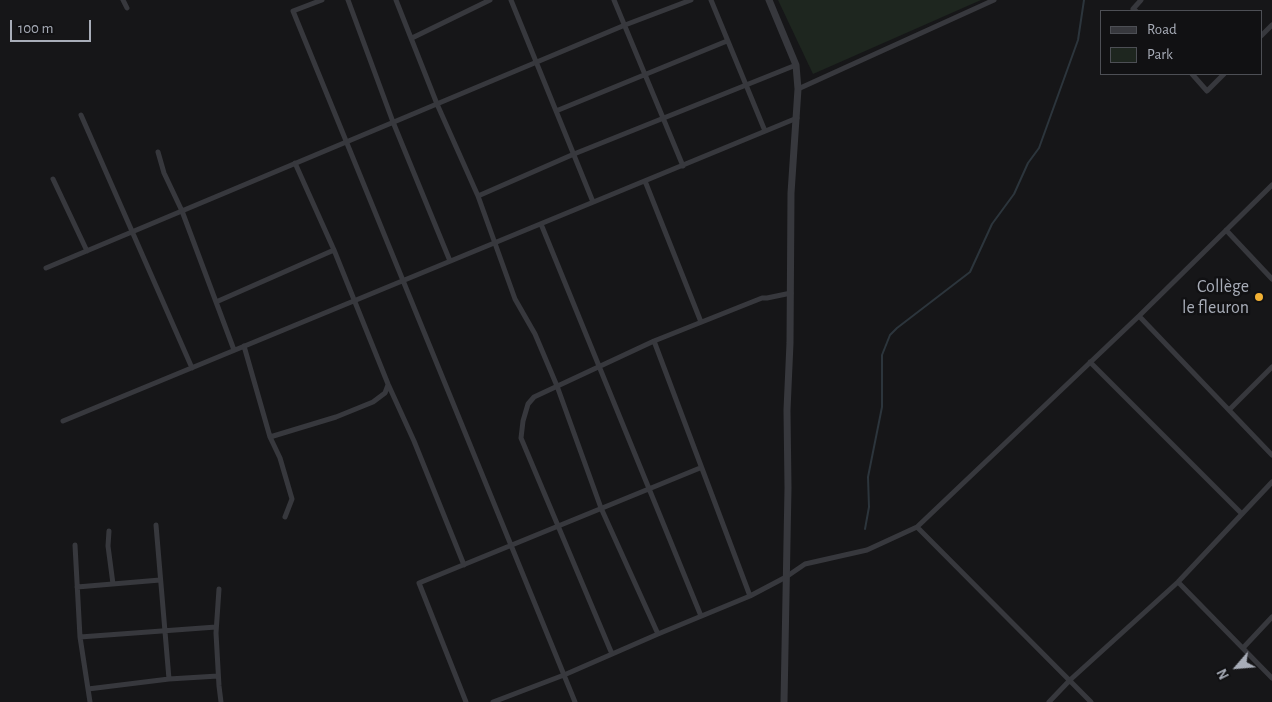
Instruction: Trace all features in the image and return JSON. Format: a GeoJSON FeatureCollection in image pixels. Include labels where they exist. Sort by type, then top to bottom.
{"type":"FeatureCollection","features":[{"type":"Feature","properties":{"kind":"street"},"geometry":{"type":"LineString","coordinates":[[123,0],[127,8]]}},
{"type":"Feature","properties":{"kind":"street"},"geometry":{"type":"LineString","coordinates":[[322,0],[293,11],[575,702]]}},
{"type":"Feature","properties":{"kind":"street"},"geometry":{"type":"LineString","coordinates":[[348,0],[394,122],[450,261]]}},
{"type":"Feature","properties":{"kind":"street"},"geometry":{"type":"LineString","coordinates":[[396,0],[437,104],[478,196],[515,299],[535,334],[557,386],[601,508],[658,634]]}},
{"type":"Feature","properties":{"kind":"street"},"geometry":{"type":"LineString","coordinates":[[412,38],[490,0]]}},
{"type":"Feature","properties":{"kind":"street"},"geometry":{"type":"LineString","coordinates":[[511,0],[593,202]]}},
{"type":"Feature","properties":{"kind":"street"},"geometry":{"type":"LineString","coordinates":[[614,0],[683,166]]}},
{"type":"Feature","properties":{"kind":"street"},"geometry":{"type":"LineString","coordinates":[[46,268],[624,25],[691,0]]}},
{"type":"Feature","properties":{"kind":"street"},"geometry":{"type":"LineString","coordinates":[[711,0],[765,131]]}},
{"type":"Feature","properties":{"kind":"street"},"geometry":{"type":"LineString","coordinates":[[769,0],[796,65],[798,89],[791,194],[784,702]]}},
{"type":"Feature","properties":{"kind":"street"},"geometry":{"type":"LineString","coordinates":[[798,89],[994,0]]}},
{"type":"Feature","properties":{"kind":"street"},"geometry":{"type":"LineString","coordinates":[[1135,10],[1141,0]]}},
{"type":"Feature","properties":{"kind":"street"},"geometry":{"type":"LineString","coordinates":[[1262,35],[1272,25]]}},
{"type":"Feature","properties":{"kind":"street"},"geometry":{"type":"LineString","coordinates":[[556,110],[727,41]]}},
{"type":"Feature","properties":{"kind":"street"},"geometry":{"type":"LineString","coordinates":[[478,196],[574,154],[796,65]]}},
{"type":"Feature","properties":{"kind":"street"},"geometry":{"type":"LineString","coordinates":[[1193,75],[1207,91],[1223,75]]}},
{"type":"Feature","properties":{"kind":"street"},"geometry":{"type":"LineString","coordinates":[[81,115],[192,368]]}},
{"type":"Feature","properties":{"kind":"street"},"geometry":{"type":"LineString","coordinates":[[63,421],[797,118]]}},
{"type":"Feature","properties":{"kind":"street"},"geometry":{"type":"LineString","coordinates":[[158,152],[164,173],[182,211],[234,350]]}},
{"type":"Feature","properties":{"kind":"street"},"geometry":{"type":"LineString","coordinates":[[295,163],[334,250],[464,565]]}},
{"type":"Feature","properties":{"kind":"street"},"geometry":{"type":"LineString","coordinates":[[54,178],[87,251]]}},
{"type":"Feature","properties":{"kind":"street"},"geometry":{"type":"LineString","coordinates":[[645,181],[701,322]]}},
{"type":"Feature","properties":{"kind":"street"},"geometry":{"type":"LineString","coordinates":[[493,702],[564,675],[750,596],[786,577],[805,564],[867,550],[917,527],[1272,185]]}},
{"type":"Feature","properties":{"kind":"street"},"geometry":{"type":"LineString","coordinates":[[1267,189],[1272,194]]}},
{"type":"Feature","properties":{"kind":"street"},"geometry":{"type":"LineString","coordinates":[[541,224],[700,616]]}},
{"type":"Feature","properties":{"kind":"street"},"geometry":{"type":"LineString","coordinates":[[1226,230],[1272,278]]}},
{"type":"Feature","properties":{"kind":"street"},"geometry":{"type":"LineString","coordinates":[[216,302],[334,250]]}},
{"type":"Feature","properties":{"kind":"street"},"geometry":{"type":"LineString","coordinates":[[612,654],[521,438],[528,404],[534,397],[654,341],[762,298],[791,293]]}},
{"type":"Feature","properties":{"kind":"street"},"geometry":{"type":"LineString","coordinates":[[1138,316],[1193,374],[1230,409],[1272,455]]}},
{"type":"Feature","properties":{"kind":"street"},"geometry":{"type":"LineString","coordinates":[[654,341],[700,468],[750,596]]}},
{"type":"Feature","properties":{"kind":"street"},"geometry":{"type":"LineString","coordinates":[[244,346],[270,437],[280,458],[292,499],[285,517]]}},
{"type":"Feature","properties":{"kind":"street"},"geometry":{"type":"LineString","coordinates":[[1090,362],[1242,514]]}},
{"type":"Feature","properties":{"kind":"street"},"geometry":{"type":"LineString","coordinates":[[1230,409],[1272,367]]}},
{"type":"Feature","properties":{"kind":"street"},"geometry":{"type":"LineString","coordinates":[[270,437],[373,402],[385,392],[388,384]]}},
{"type":"Feature","properties":{"kind":"street"},"geometry":{"type":"LineString","coordinates":[[466,702],[418,583],[649,487],[700,468]]}},
{"type":"Feature","properties":{"kind":"street"},"geometry":{"type":"LineString","coordinates":[[1049,702],[1070,680],[1178,582],[1272,482]]}},
{"type":"Feature","properties":{"kind":"street"},"geometry":{"type":"LineString","coordinates":[[156,525],[169,679]]}},
{"type":"Feature","properties":{"kind":"street"},"geometry":{"type":"LineString","coordinates":[[917,527],[1091,702]]}},
{"type":"Feature","properties":{"kind":"street"},"geometry":{"type":"LineString","coordinates":[[109,531],[108,546],[113,584]]}},
{"type":"Feature","properties":{"kind":"street"},"geometry":{"type":"LineString","coordinates":[[75,545],[80,637],[90,702]]}},
{"type":"Feature","properties":{"kind":"street"},"geometry":{"type":"LineString","coordinates":[[77,587],[160,580]]}},
{"type":"Feature","properties":{"kind":"street"},"geometry":{"type":"LineString","coordinates":[[1178,582],[1272,678]]}},
{"type":"Feature","properties":{"kind":"street"},"geometry":{"type":"LineString","coordinates":[[219,589],[216,627],[221,702]]}},
{"type":"Feature","properties":{"kind":"street"},"geometry":{"type":"LineString","coordinates":[[1242,648],[1272,617]]}},
{"type":"Feature","properties":{"kind":"street"},"geometry":{"type":"LineString","coordinates":[[80,637],[216,627]]}},
{"type":"Feature","properties":{"kind":"street"},"geometry":{"type":"LineString","coordinates":[[88,689],[169,679],[218,676]]}},
{"type":"Feature","properties":{"kind":"green space"},"geometry":{"type":"Polygon","coordinates":[[[778,0],[981,0],[813,74],[778,0]]]}},
{"type":"Feature","properties":{"kind":"waterway"},"geometry":{"type":"LineString","coordinates":[[865,529],[869,507],[868,477],[882,407],[882,355],[890,335],[970,272],[992,224],[1014,194],[1028,163],[1039,148],[1078,40],[1084,0]]}},
{"type":"Feature","properties":{"kind":"place","name":"Collège le fleuron"},"geometry":{"type":"Point","coordinates":[1259,297]}}]}
